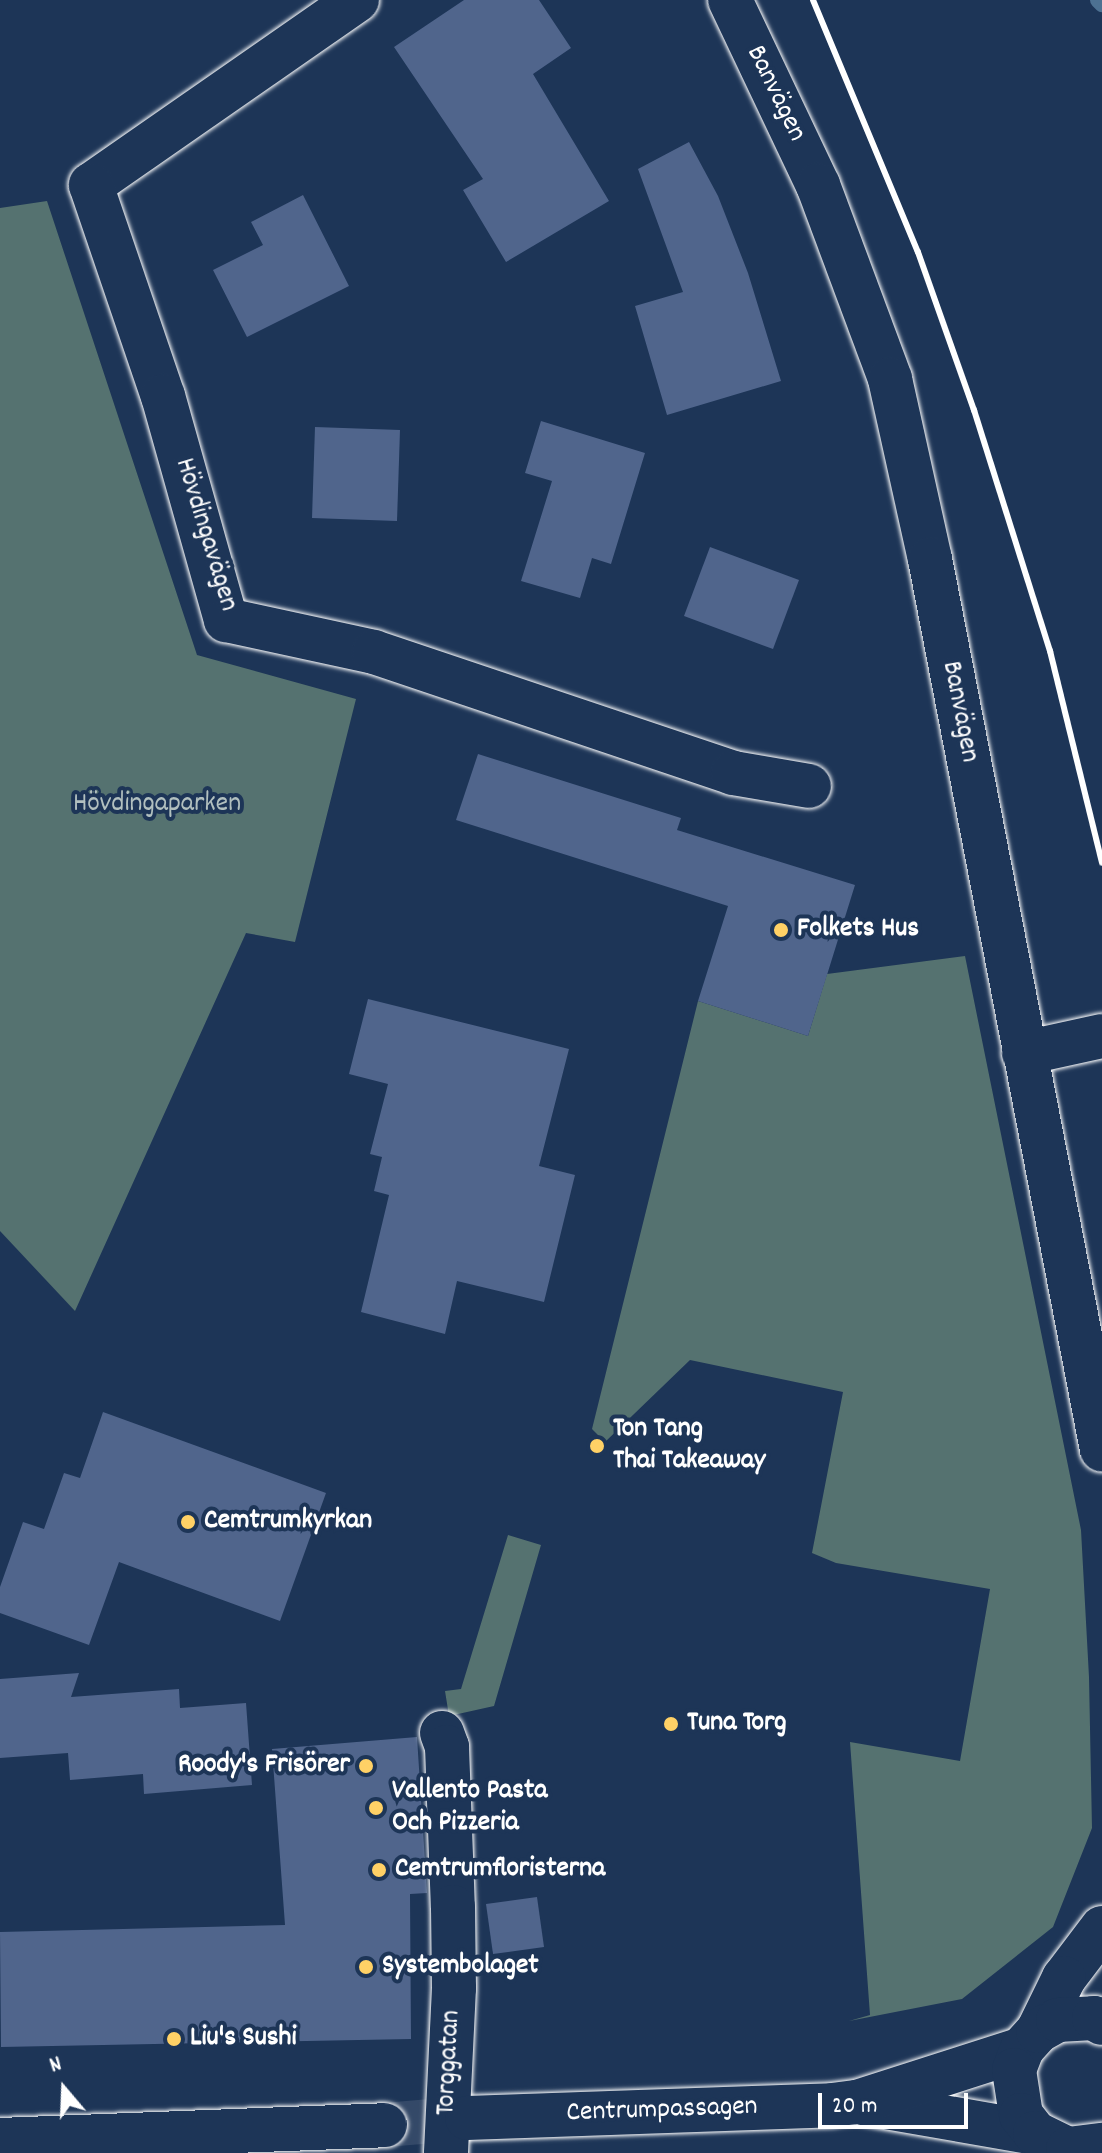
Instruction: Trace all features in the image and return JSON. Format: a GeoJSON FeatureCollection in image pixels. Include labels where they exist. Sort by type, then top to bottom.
{"type":"FeatureCollection","features":[{"type":"Feature","properties":{"kind":"street","name":"Hövdingavägen"},"geometry":{"type":"LineString","coordinates":[[357,0],[91,185],[163,396],[226,620],[374,652],[733,773],[809,786]]}},
{"type":"Feature","properties":{"kind":"street","name":"Banvägen"},"geometry":{"type":"LineString","coordinates":[[730,0],[818,185],[890,379],[930,559],[1102,1450]]}},
{"type":"Feature","properties":{"kind":"street"},"geometry":{"type":"LineString","coordinates":[[1024,1053],[1102,1036]]}},
{"type":"Feature","properties":{"kind":"street","name":"Torggatan"},"geometry":{"type":"LineString","coordinates":[[442,1733],[447,1747],[453,1907],[457,2135]]}},
{"type":"Feature","properties":{"kind":"street"},"geometry":{"type":"LineString","coordinates":[[1102,1928],[1064,1978],[1014,2070],[1021,2115],[1048,2144],[1080,2149],[1102,2145]]}},
{"type":"Feature","properties":{"kind":"street"},"geometry":{"type":"LineString","coordinates":[[1030,2040],[1058,2020],[1094,2018],[1102,2023]]}},
{"type":"Feature","properties":{"kind":"street","name":"Centrumpassagen"},"geometry":{"type":"LineString","coordinates":[[457,2135],[857,2102],[1030,2040]]}},
{"type":"Feature","properties":{"kind":"street","name":"Centrumpassagen"},"geometry":{"type":"LineString","coordinates":[[857,2102],[1048,2144]]}},
{"type":"Feature","properties":{"kind":"street"},"geometry":{"type":"LineString","coordinates":[[0,2140],[385,2125]]}},
{"type":"Feature","properties":{"kind":"green space","name":"Hövdingaparken"},"geometry":{"type":"Polygon","coordinates":[[[47,201],[197,655],[356,699],[295,942],[246,933],[75,1311],[0,1231],[0,208],[47,201]]]}},
{"type":"Feature","properties":{"kind":"green space"},"geometry":{"type":"Polygon","coordinates":[[[965,956],[1081,1530],[1089,1677],[1092,1828],[1053,1927],[962,1999],[849,2021],[870,2015],[850,1742],[960,1761],[990,1589],[836,1563],[812,1553],[843,1392],[690,1360],[605,1442],[592,1429],[698,1001],[808,1036],[827,974],[965,956]]]}},
{"type":"Feature","properties":{"kind":"green space"},"geometry":{"type":"Polygon","coordinates":[[[508,1535],[541,1545],[494,1706],[449,1716],[445,1691],[461,1689],[508,1535]]]}},
{"type":"Feature","properties":{"kind":"building"},"geometry":{"type":"Polygon","coordinates":[[[464,0],[539,0],[571,48],[533,74],[609,201],[506,262],[463,190],[483,179],[394,47],[464,0]]]}},
{"type":"Feature","properties":{"kind":"building"},"geometry":{"type":"Polygon","coordinates":[[[689,142],[718,196],[748,273],[781,381],[667,415],[635,306],[683,292],[638,169],[689,142]]]}},
{"type":"Feature","properties":{"kind":"building"},"geometry":{"type":"Polygon","coordinates":[[[303,195],[349,286],[247,337],[213,270],[263,245],[251,222],[303,195]]]}},
{"type":"Feature","properties":{"kind":"building"},"geometry":{"type":"Polygon","coordinates":[[[541,421],[645,453],[611,564],[592,558],[580,598],[521,581],[552,481],[525,473],[541,421]]]}},
{"type":"Feature","properties":{"kind":"building"},"geometry":{"type":"Polygon","coordinates":[[[315,427],[400,430],[397,521],[312,518],[315,427]]]}},
{"type":"Feature","properties":{"kind":"building"},"geometry":{"type":"Polygon","coordinates":[[[710,547],[799,580],[773,649],[684,616],[710,547]]]}},
{"type":"Feature","properties":{"kind":"building"},"geometry":{"type":"Polygon","coordinates":[[[478,754],[681,818],[677,830],[855,885],[808,1036],[698,1001],[728,906],[456,820],[478,754]]]}},
{"type":"Feature","properties":{"kind":"building"},"geometry":{"type":"Polygon","coordinates":[[[368,999],[569,1049],[539,1166],[575,1175],[544,1302],[457,1281],[445,1334],[361,1312],[389,1195],[374,1191],[382,1157],[370,1154],[388,1084],[349,1074],[368,999]]]}},
{"type":"Feature","properties":{"kind":"building"},"geometry":{"type":"Polygon","coordinates":[[[103,1412],[326,1493],[280,1621],[119,1562],[89,1645],[0,1613],[0,1587],[23,1522],[44,1529],[64,1473],[80,1478],[103,1412]]]}},
{"type":"Feature","properties":{"kind":"building"},"geometry":{"type":"Polygon","coordinates":[[[79,1673],[71,1697],[179,1689],[180,1708],[246,1703],[252,1785],[144,1794],[143,1774],[70,1780],[68,1753],[0,1758],[0,1679],[79,1673]]]}},
{"type":"Feature","properties":{"kind":"building"},"geometry":{"type":"Polygon","coordinates":[[[417,1737],[427,1893],[410,1894],[411,2039],[1,2047],[0,1932],[285,1925],[272,1749],[417,1737]]]}},
{"type":"Feature","properties":{"kind":"building"},"geometry":{"type":"Polygon","coordinates":[[[537,1897],[544,1947],[493,1954],[486,1904],[537,1897]]]}},
{"type":"Feature","properties":{"kind":"waterway"},"geometry":{"type":"LineString","coordinates":[[1098,0],[1102,4]]}},
{"type":"Feature","properties":{"kind":"tunnel"},"geometry":{"type":"LineString","coordinates":[[385,2125],[467,2118]]}},
{"type":"Feature","properties":{"kind":"railway"},"geometry":{"type":"LineString","coordinates":[[813,0],[918,252],[974,410],[1050,651],[1102,863]]}},
{"type":"Feature","properties":{"kind":"place","name":"Folkets Hus"},"geometry":{"type":"Point","coordinates":[781,930]}},
{"type":"Feature","properties":{"kind":"place","name":"Ton Tang Thai Takeaway"},"geometry":{"type":"Point","coordinates":[597,1446]}},
{"type":"Feature","properties":{"kind":"place","name":"Cemtrumkyrkan"},"geometry":{"type":"Point","coordinates":[188,1522]}},
{"type":"Feature","properties":{"kind":"place","name":"Tuna Torg"},"geometry":{"type":"Point","coordinates":[671,1724]}},
{"type":"Feature","properties":{"kind":"place","name":"Roody's Frisörer"},"geometry":{"type":"Point","coordinates":[366,1766]}},
{"type":"Feature","properties":{"kind":"place","name":"Vallento Pasta Och Pizzeria"},"geometry":{"type":"Point","coordinates":[376,1808]}},
{"type":"Feature","properties":{"kind":"place","name":"Cemtrumfloristerna"},"geometry":{"type":"Point","coordinates":[379,1870]}},
{"type":"Feature","properties":{"kind":"place","name":"Systembolaget"},"geometry":{"type":"Point","coordinates":[366,1967]}},
{"type":"Feature","properties":{"kind":"place","name":"Liu's Sushi"},"geometry":{"type":"Point","coordinates":[174,2039]}}]}
